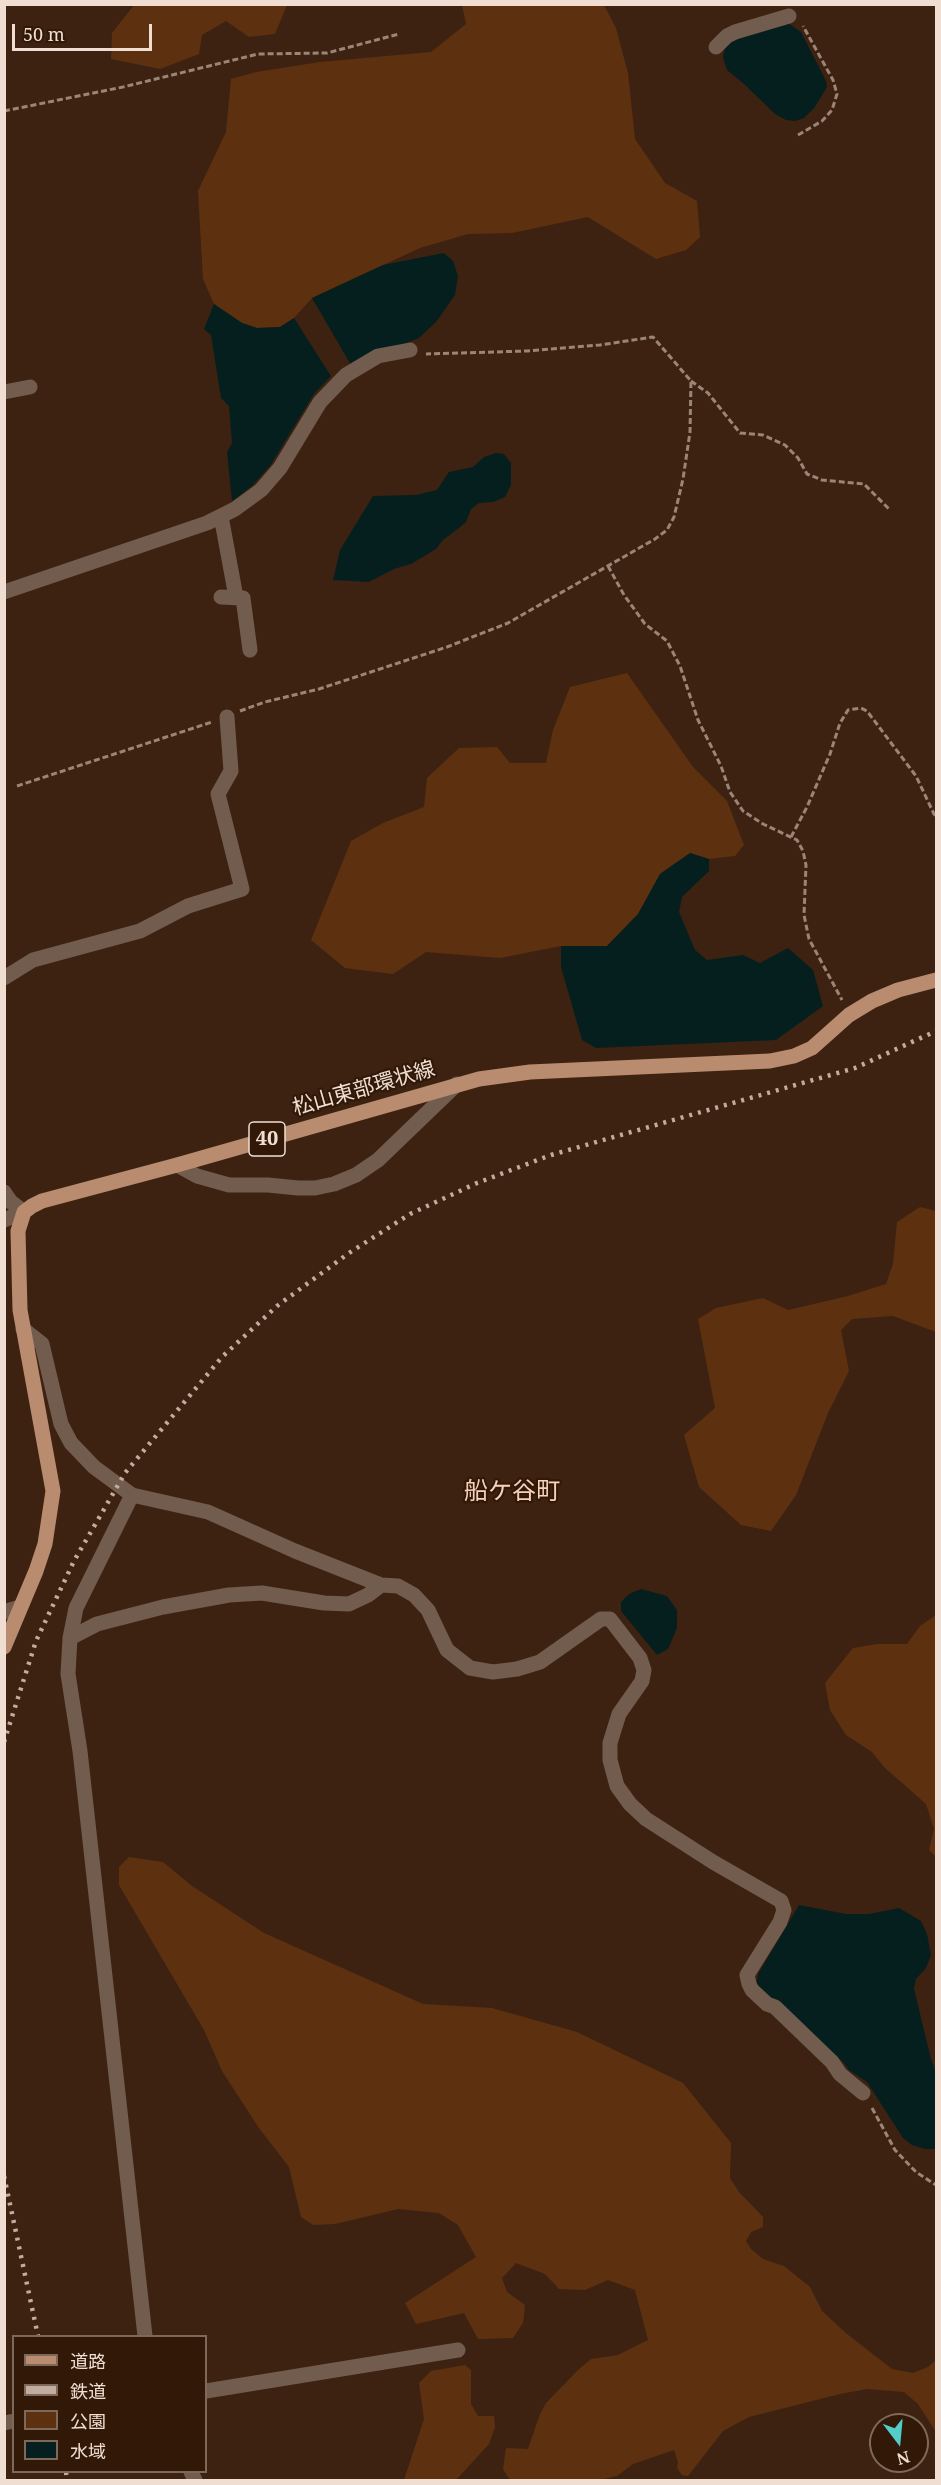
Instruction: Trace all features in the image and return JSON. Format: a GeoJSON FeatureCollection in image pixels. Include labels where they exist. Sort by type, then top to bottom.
{"type":"FeatureCollection","features":[{"type":"Feature","properties":{"kind":"main road","name":"松山東部環状線"},"geometry":{"type":"LineString","coordinates":[[24,1212],[42,1201],[177,1165],[479,1078],[530,1072],[770,1061],[794,1056],[812,1048],[849,1015],[872,1001],[898,990],[936,981]]}},
{"type":"Feature","properties":{"kind":"main road"},"geometry":{"type":"LineString","coordinates":[[4,1647],[45,1544],[53,1491],[23,1329],[18,1231],[24,1212]]}},
{"type":"Feature","properties":{"kind":"street"},"geometry":{"type":"LineString","coordinates":[[716,47],[727,36],[735,32],[789,16]]}},
{"type":"Feature","properties":{"kind":"street"},"geometry":{"type":"LineString","coordinates":[[4,592],[207,523],[235,509],[261,490],[280,468],[321,402],[346,375],[378,356],[410,350]]}},
{"type":"Feature","properties":{"kind":"street"},"geometry":{"type":"LineString","coordinates":[[4,392],[30,387]]}},
{"type":"Feature","properties":{"kind":"street"},"geometry":{"type":"LineString","coordinates":[[220,516],[228,597],[243,598],[250,650]]}},
{"type":"Feature","properties":{"kind":"street"},"geometry":{"type":"LineString","coordinates":[[4,978],[33,960],[140,931],[188,906],[242,889],[218,794],[231,771],[227,717]]}},
{"type":"Feature","properties":{"kind":"street"},"geometry":{"type":"LineString","coordinates":[[177,1165],[197,1176],[229,1185],[298,1188],[334,1184],[356,1175],[378,1160],[457,1084]]}},
{"type":"Feature","properties":{"kind":"street"},"geometry":{"type":"LineString","coordinates":[[4,1192],[11,1202],[24,1212]]}},
{"type":"Feature","properties":{"kind":"street"},"geometry":{"type":"LineString","coordinates":[[4,1220],[24,1212]]}},
{"type":"Feature","properties":{"kind":"street"},"geometry":{"type":"LineString","coordinates":[[23,1329],[42,1344],[61,1424],[71,1443],[94,1467],[132,1495],[208,1512],[295,1551],[381,1585],[398,1586],[414,1595],[428,1610],[447,1650],[470,1668],[493,1672],[517,1669],[540,1662],[601,1619],[610,1619],[640,1658],[644,1670],[642,1681],[619,1714],[610,1743],[610,1760],[617,1786],[630,1804],[646,1819],[780,1901],[784,1910],[780,1922],[747,1975],[748,1984],[832,2062],[840,2074],[863,2093]]}},
{"type":"Feature","properties":{"kind":"street"},"geometry":{"type":"LineString","coordinates":[[132,1495],[76,1608],[70,1638],[68,1674],[80,1751],[145,2335]]}},
{"type":"Feature","properties":{"kind":"street"},"geometry":{"type":"LineString","coordinates":[[70,1638],[97,1624],[163,1607],[229,1595],[262,1593],[324,1604],[350,1604],[381,1585]]}},
{"type":"Feature","properties":{"kind":"street"},"geometry":{"type":"LineString","coordinates":[[4,1612],[20,1607]]}},
{"type":"Feature","properties":{"kind":"street"},"geometry":{"type":"LineString","coordinates":[[207,2391],[458,2350]]}},
{"type":"Feature","properties":{"kind":"path"},"geometry":{"type":"LineString","coordinates":[[789,16],[804,27],[837,94],[832,110],[822,121],[798,135]]}},
{"type":"Feature","properties":{"kind":"path"},"geometry":{"type":"LineString","coordinates":[[4,111],[123,87],[258,54],[327,53],[399,34]]}},
{"type":"Feature","properties":{"kind":"path"},"geometry":{"type":"LineString","coordinates":[[410,350],[421,354],[527,351],[600,345],[653,337],[691,381],[708,393],[740,432],[763,435],[785,445],[798,458],[807,474],[814,477],[822,480],[864,484],[889,509]]}},
{"type":"Feature","properties":{"kind":"path"},"geometry":{"type":"LineString","coordinates":[[17,786],[227,717],[265,702],[320,689],[483,634],[508,623],[655,539],[667,530],[674,517],[683,479],[690,432],[691,381]]}},
{"type":"Feature","properties":{"kind":"path"},"geometry":{"type":"LineString","coordinates":[[608,566],[641,619],[668,641],[680,666],[698,720],[721,766],[730,792],[743,810],[763,824],[797,840],[803,851],[806,865],[804,915],[809,939],[849,1015]]}},
{"type":"Feature","properties":{"kind":"path"},"geometry":{"type":"LineString","coordinates":[[791,837],[830,754],[840,723],[848,711],[861,708],[867,711],[916,776],[936,816]]}},
{"type":"Feature","properties":{"kind":"path"},"geometry":{"type":"LineString","coordinates":[[863,2093],[895,2150],[916,2172],[936,2185]]}},
{"type":"Feature","properties":{"kind":"green space"},"geometry":{"type":"Polygon","coordinates":[[[134,5],[287,5],[275,34],[249,37],[226,21],[202,35],[199,54],[160,69],[111,59],[112,33],[134,5]]]}},
{"type":"Feature","properties":{"kind":"green space"},"geometry":{"type":"Polygon","coordinates":[[[462,5],[604,5],[616,28],[628,73],[635,139],[665,183],[697,201],[700,237],[686,250],[656,259],[588,217],[512,233],[468,234],[420,248],[312,298],[294,318],[280,327],[257,328],[242,323],[214,304],[203,279],[198,191],[226,132],[231,79],[256,72],[320,62],[431,52],[466,24],[462,5]]]}},
{"type":"Feature","properties":{"kind":"green space"},"geometry":{"type":"Polygon","coordinates":[[[627,673],[693,767],[727,801],[744,845],[735,856],[709,859],[690,853],[660,874],[638,914],[607,946],[561,946],[500,958],[426,952],[393,974],[345,968],[311,940],[351,841],[383,823],[424,807],[427,778],[459,748],[497,747],[510,763],[546,763],[553,730],[570,687],[627,673]]]}},
{"type":"Feature","properties":{"kind":"green space"},"geometry":{"type":"Polygon","coordinates":[[[920,1207],[936,1211],[936,1332],[893,1316],[852,1319],[841,1330],[849,1371],[828,1413],[796,1495],[771,1531],[741,1525],[699,1487],[684,1435],[715,1408],[698,1319],[716,1308],[763,1298],[788,1310],[848,1296],[886,1284],[893,1264],[897,1222],[920,1207]]]}},
{"type":"Feature","properties":{"kind":"green space"},"geometry":{"type":"Polygon","coordinates":[[[936,1615],[936,1857],[929,1850],[934,1829],[926,1804],[884,1767],[872,1752],[846,1735],[830,1710],[825,1683],[853,1648],[877,1644],[907,1644],[920,1626],[936,1615]]]}},
{"type":"Feature","properties":{"kind":"green space"},"geometry":{"type":"Polygon","coordinates":[[[129,1857],[163,1862],[192,1886],[264,1933],[423,2004],[492,2008],[577,2032],[683,2083],[731,2143],[730,2178],[739,2192],[763,2217],[763,2227],[751,2232],[746,2241],[751,2249],[763,2259],[784,2266],[810,2287],[822,2311],[892,2369],[913,2373],[928,2367],[936,2360],[936,2432],[929,2421],[929,2413],[924,2413],[918,2404],[904,2392],[867,2389],[749,2417],[723,2431],[688,2476],[682,2475],[677,2468],[678,2462],[674,2450],[633,2464],[617,2476],[604,2479],[510,2480],[503,2469],[506,2448],[528,2449],[546,2403],[579,2369],[591,2359],[618,2355],[648,2340],[635,2290],[608,2280],[585,2290],[559,2289],[545,2274],[516,2263],[502,2278],[507,2292],[525,2305],[523,2323],[513,2338],[478,2339],[464,2313],[416,2324],[405,2303],[476,2257],[458,2225],[439,2213],[398,2209],[335,2224],[313,2225],[301,2217],[289,2167],[259,2128],[222,2071],[204,2030],[119,1885],[119,1867],[129,1857]]]}},
{"type":"Feature","properties":{"kind":"green space"},"geometry":{"type":"Polygon","coordinates":[[[465,2365],[471,2370],[471,2404],[478,2416],[494,2416],[495,2427],[489,2444],[456,2480],[404,2480],[424,2419],[419,2383],[431,2371],[465,2365]]]}},
{"type":"Feature","properties":{"kind":"water"},"geometry":{"type":"Polygon","coordinates":[[[787,22],[801,32],[827,87],[815,107],[804,118],[795,121],[786,120],[775,114],[727,70],[723,57],[725,46],[737,37],[787,22]]]}},
{"type":"Feature","properties":{"kind":"water"},"geometry":{"type":"Polygon","coordinates":[[[444,253],[453,261],[458,276],[455,295],[436,322],[419,338],[351,365],[312,298],[383,265],[444,253]]]}},
{"type":"Feature","properties":{"kind":"water"},"geometry":{"type":"Polygon","coordinates":[[[214,304],[242,323],[257,328],[280,327],[294,318],[331,376],[314,394],[270,466],[251,487],[232,501],[227,452],[232,443],[229,406],[221,398],[211,335],[204,329],[214,304]]]}},
{"type":"Feature","properties":{"kind":"water"},"geometry":{"type":"Polygon","coordinates":[[[496,453],[504,454],[511,463],[511,485],[505,497],[493,502],[479,503],[471,509],[466,522],[443,540],[436,549],[411,564],[394,569],[369,582],[333,580],[340,550],[373,496],[416,495],[437,490],[449,472],[473,467],[484,457],[496,453]]]}},
{"type":"Feature","properties":{"kind":"water"},"geometry":{"type":"Polygon","coordinates":[[[690,853],[709,859],[709,871],[682,897],[679,912],[695,950],[707,960],[743,955],[760,963],[788,948],[813,970],[823,1006],[776,1040],[596,1048],[582,1040],[561,967],[561,946],[607,946],[638,914],[660,874],[690,853]]]}},
{"type":"Feature","properties":{"kind":"water"},"geometry":{"type":"Polygon","coordinates":[[[641,1589],[667,1596],[677,1610],[677,1628],[668,1649],[657,1655],[621,1611],[621,1602],[629,1594],[641,1589]]]}},
{"type":"Feature","properties":{"kind":"water"},"geometry":{"type":"Polygon","coordinates":[[[799,1905],[846,1914],[869,1914],[899,1908],[921,1921],[927,1934],[931,1955],[926,1968],[916,1979],[914,1989],[936,2072],[936,2149],[925,2149],[912,2145],[903,2138],[867,2082],[849,2070],[844,2063],[756,1986],[758,1974],[799,1905]]]}},
{"type":"Feature","properties":{"kind":"railway"},"geometry":{"type":"LineString","coordinates":[[4,1742],[36,1641],[74,1561],[125,1473],[222,1357],[277,1306],[349,1253],[410,1214],[477,1183],[551,1155],[855,1068],[936,1031]]}},
{"type":"Feature","properties":{"kind":"railway"},"geometry":{"type":"LineString","coordinates":[[4,2176],[38,2335]]}},
{"type":"Feature","properties":{"kind":"railway"},"geometry":{"type":"LineString","coordinates":[[66,2473],[67,2480]]}},
{"type":"Feature","properties":{"kind":"district","name":"船ケ谷町"},"geometry":{"type":"Point","coordinates":[512,1492]}}]}
